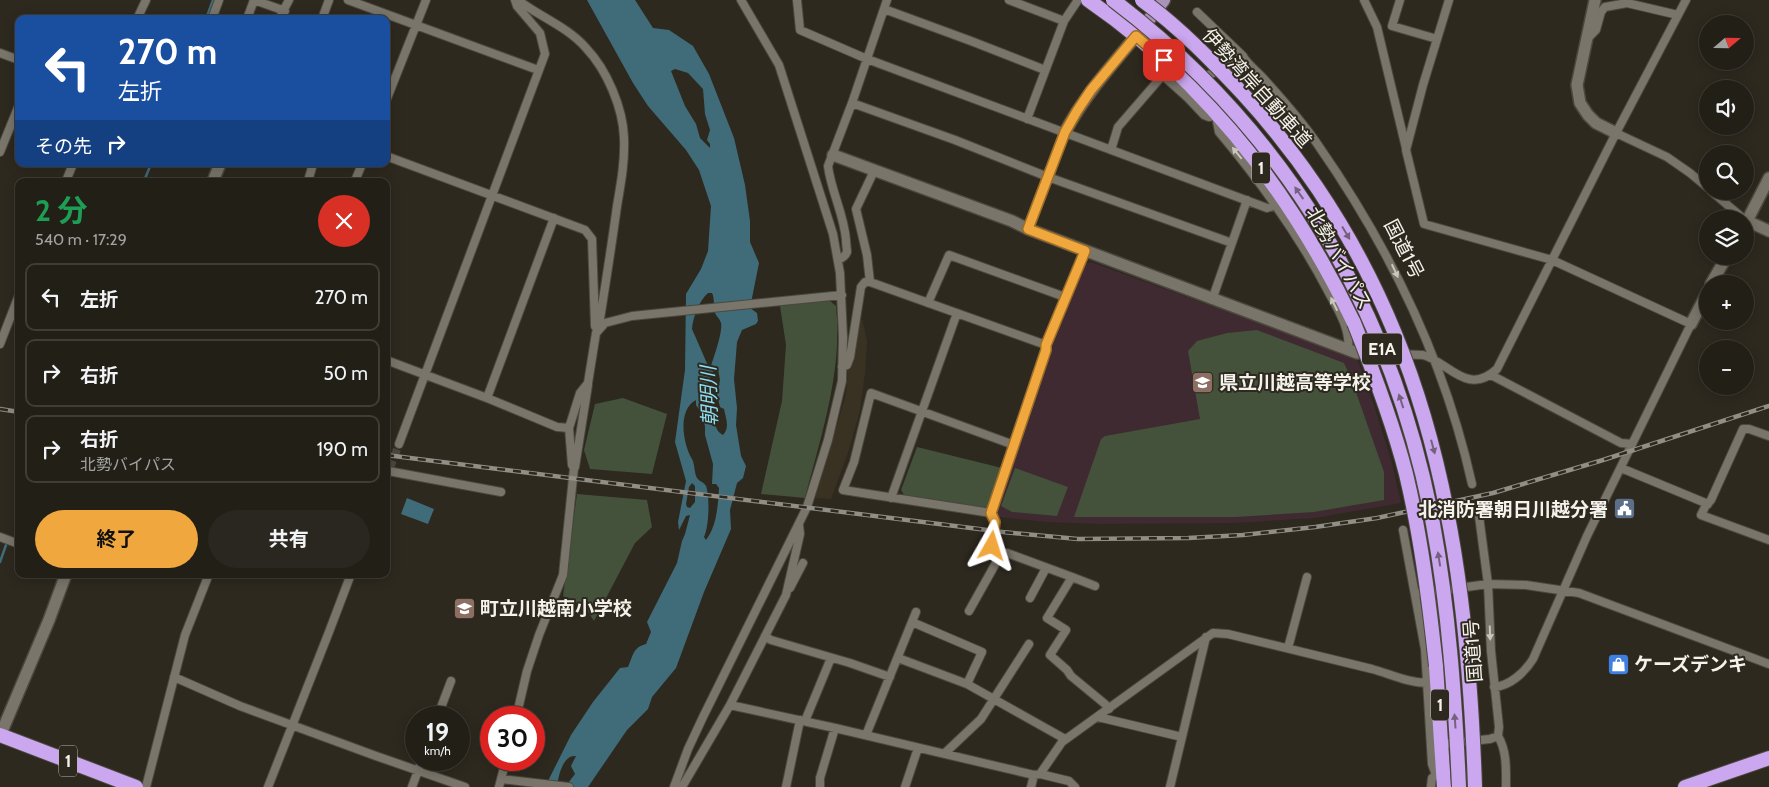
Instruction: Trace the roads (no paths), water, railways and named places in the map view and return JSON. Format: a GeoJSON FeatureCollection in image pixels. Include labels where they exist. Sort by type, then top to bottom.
{"type":"FeatureCollection","features":[{"type":"Feature","properties":{"kind":"highway","name":"伊勢湾岸自動車道"},"geometry":{"type":"LineString","coordinates":[[1113,0],[1173,49],[1213,88],[1248,126],[1281,168],[1334,249],[1358,294],[1378,338],[1410,430],[1433,523],[1451,656],[1458,787]]}},
{"type":"Feature","properties":{"kind":"highway","name":"伊勢湾岸自動車道"},"geometry":{"type":"LineString","coordinates":[[1142,0],[1190,40],[1227,77],[1261,114],[1294,155],[1323,195],[1350,238],[1374,284],[1394,331],[1412,377],[1427,424],[1450,519],[1464,619],[1475,787]]}},
{"type":"Feature","properties":{"kind":"highway","name":"北勢バイパス"},"geometry":{"type":"LineString","coordinates":[[1084,1],[1136,36],[1189,83],[1240,140],[1294,214],[1319,255],[1354,324],[1384,400],[1406,474],[1423,559],[1436,666],[1442,744],[1441,780]]}},
{"type":"Feature","properties":{"kind":"highway","name":"1"},"geometry":{"type":"LineString","coordinates":[[0,735],[136,787]]}},
{"type":"Feature","properties":{"kind":"highway"},"geometry":{"type":"LineString","coordinates":[[1685,787],[1769,758]]}},
{"type":"Feature","properties":{"kind":"highway"},"geometry":{"type":"LineString","coordinates":[[1710,787],[1769,763]]}},
{"type":"Feature","properties":{"kind":"main road"},"geometry":{"type":"LineString","coordinates":[[1136,36],[1164,0]]}},
{"type":"Feature","properties":{"kind":"street"},"geometry":{"type":"LineString","coordinates":[[140,15],[146,0]]}},
{"type":"Feature","properties":{"kind":"street"},"geometry":{"type":"LineString","coordinates":[[213,15],[219,0]]}},
{"type":"Feature","properties":{"kind":"street"},"geometry":{"type":"LineString","coordinates":[[248,15],[254,0],[285,11]]}},
{"type":"Feature","properties":{"kind":"street"},"geometry":{"type":"LineString","coordinates":[[282,15],[289,0]]}},
{"type":"Feature","properties":{"kind":"street"},"geometry":{"type":"LineString","coordinates":[[323,15],[329,0]]}},
{"type":"Feature","properties":{"kind":"street"},"geometry":{"type":"LineString","coordinates":[[348,0],[387,15]]}},
{"type":"Feature","properties":{"kind":"street"},"geometry":{"type":"LineString","coordinates":[[390,91],[426,0]]}},
{"type":"Feature","properties":{"kind":"street"},"geometry":{"type":"LineString","coordinates":[[399,444],[545,54],[540,33],[517,6],[516,0]]}},
{"type":"Feature","properties":{"kind":"street"},"geometry":{"type":"LineString","coordinates":[[516,0],[570,33],[587,48],[600,67],[611,89],[620,112],[624,136],[623,166],[600,319],[596,333],[574,468],[563,575],[530,662],[519,706]]}},
{"type":"Feature","properties":{"kind":"street"},"geometry":{"type":"LineString","coordinates":[[674,787],[703,717],[799,525],[812,495],[840,393],[842,295],[833,234],[779,64],[741,0]]}},
{"type":"Feature","properties":{"kind":"street"},"geometry":{"type":"LineString","coordinates":[[797,0],[800,30],[867,58],[1027,119],[1267,208],[1276,205]]}},
{"type":"Feature","properties":{"kind":"street"},"geometry":{"type":"LineString","coordinates":[[838,260],[844,258],[847,252],[842,215],[828,166],[852,103],[887,0]]}},
{"type":"Feature","properties":{"kind":"street"},"geometry":{"type":"LineString","coordinates":[[1009,0],[1064,21]]}},
{"type":"Feature","properties":{"kind":"street"},"geometry":{"type":"LineString","coordinates":[[1364,0],[1377,27],[1424,224],[1552,260],[1691,324]]}},
{"type":"Feature","properties":{"kind":"street"},"geometry":{"type":"LineString","coordinates":[[1400,0],[1392,26],[1437,39]]}},
{"type":"Feature","properties":{"kind":"street"},"geometry":{"type":"LineString","coordinates":[[1406,150],[1449,0]]}},
{"type":"Feature","properties":{"kind":"street"},"geometry":{"type":"LineString","coordinates":[[1595,0],[1577,85],[1580,102],[1588,116],[1616,133],[1667,157],[1699,180]]}},
{"type":"Feature","properties":{"kind":"street"},"geometry":{"type":"LineString","coordinates":[[833,155],[1012,221],[1028,229],[1212,300],[1353,351],[1424,355],[1432,357],[1447,369],[1465,378],[1483,378],[1491,375],[1500,363],[1616,133],[1686,0]]}},
{"type":"Feature","properties":{"kind":"street"},"geometry":{"type":"LineString","coordinates":[[1027,119],[1064,21],[1084,1]]}},
{"type":"Feature","properties":{"kind":"street"},"geometry":{"type":"LineString","coordinates":[[1587,40],[1596,30],[1601,12],[1605,6],[1627,3],[1678,15]]}},
{"type":"Feature","properties":{"kind":"street"},"geometry":{"type":"LineString","coordinates":[[884,10],[971,40],[1045,70]]}},
{"type":"Feature","properties":{"kind":"street","name":"国道1号"},"geometry":{"type":"LineString","coordinates":[[1197,12],[1243,56],[1246,62],[1254,68],[1286,104],[1317,142],[1344,182],[1391,263],[1413,310],[1458,427],[1472,484]]}},
{"type":"Feature","properties":{"kind":"street"},"geometry":{"type":"LineString","coordinates":[[390,16],[538,70]]}},
{"type":"Feature","properties":{"kind":"street"},"geometry":{"type":"LineString","coordinates":[[1028,229],[1065,132],[1091,90],[1136,36]]}},
{"type":"Feature","properties":{"kind":"street"},"geometry":{"type":"LineString","coordinates":[[0,53],[15,59]]}},
{"type":"Feature","properties":{"kind":"street"},"geometry":{"type":"LineString","coordinates":[[1189,83],[1235,64],[1246,62]]}},
{"type":"Feature","properties":{"kind":"street"},"geometry":{"type":"LineString","coordinates":[[1150,64],[1204,115],[1276,205],[1313,264],[1335,305],[1353,351]]}},
{"type":"Feature","properties":{"kind":"street"},"geometry":{"type":"LineString","coordinates":[[1111,150],[1118,127],[1163,75]]}},
{"type":"Feature","properties":{"kind":"street"},"geometry":{"type":"LineString","coordinates":[[852,103],[955,140],[1048,177],[1142,209],[1232,243]]}},
{"type":"Feature","properties":{"kind":"street"},"geometry":{"type":"LineString","coordinates":[[0,152],[15,115]]}},
{"type":"Feature","properties":{"kind":"street"},"geometry":{"type":"LineString","coordinates":[[1204,115],[1209,117],[1219,115],[1217,122],[1219,132]]}},
{"type":"Feature","properties":{"kind":"street"},"geometry":{"type":"LineString","coordinates":[[390,157],[585,230],[592,239],[596,333]]}},
{"type":"Feature","properties":{"kind":"street"},"geometry":{"type":"LineString","coordinates":[[870,282],[867,255],[856,209],[874,171]]}},
{"type":"Feature","properties":{"kind":"street"},"geometry":{"type":"LineString","coordinates":[[1751,210],[1769,178]]}},
{"type":"Feature","properties":{"kind":"street"},"geometry":{"type":"LineString","coordinates":[[1212,300],[1247,200]]}},
{"type":"Feature","properties":{"kind":"street"},"geometry":{"type":"LineString","coordinates":[[1721,200],[1733,210]]}},
{"type":"Feature","properties":{"kind":"street"},"geometry":{"type":"LineString","coordinates":[[487,398],[554,218]]}},
{"type":"Feature","properties":{"kind":"street"},"geometry":{"type":"LineString","coordinates":[[1754,225],[1769,231]]}},
{"type":"Feature","properties":{"kind":"street"},"geometry":{"type":"LineString","coordinates":[[1001,554],[992,546],[995,522],[991,513],[1046,350],[1046,345],[1085,251]]}},
{"type":"Feature","properties":{"kind":"street"},"geometry":{"type":"LineString","coordinates":[[928,303],[949,256],[1065,297]]}},
{"type":"Feature","properties":{"kind":"street"},"geometry":{"type":"LineString","coordinates":[[842,367],[847,365],[850,357],[861,286],[865,282],[870,282],[1046,345]]}},
{"type":"Feature","properties":{"kind":"street"},"geometry":{"type":"LineString","coordinates":[[596,333],[606,323],[613,320],[651,313],[842,295]]}},
{"type":"Feature","properties":{"kind":"street"},"geometry":{"type":"LineString","coordinates":[[0,344],[15,306]]}},
{"type":"Feature","properties":{"kind":"street"},"geometry":{"type":"LineString","coordinates":[[1494,687],[1500,686],[1516,677],[1529,665],[1564,591],[1587,536],[1699,308]]}},
{"type":"Feature","properties":{"kind":"street"},"geometry":{"type":"LineString","coordinates":[[892,498],[957,313]]}},
{"type":"Feature","properties":{"kind":"street"},"geometry":{"type":"LineString","coordinates":[[390,362],[487,398],[556,427],[569,428]]}},
{"type":"Feature","properties":{"kind":"street"},"geometry":{"type":"LineString","coordinates":[[1491,375],[1621,443],[1632,444]]}},
{"type":"Feature","properties":{"kind":"street"},"geometry":{"type":"LineString","coordinates":[[574,468],[572,465],[569,428],[580,393],[588,383]]}},
{"type":"Feature","properties":{"kind":"street"},"geometry":{"type":"LineString","coordinates":[[991,513],[843,490],[859,446],[871,393],[1014,445]]}},
{"type":"Feature","properties":{"kind":"street"},"geometry":{"type":"LineString","coordinates":[[1769,436],[1744,429],[1701,515],[1769,540]]}},
{"type":"Feature","properties":{"kind":"street"},"geometry":{"type":"LineString","coordinates":[[1621,468],[1708,504]]}},
{"type":"Feature","properties":{"kind":"street"},"geometry":{"type":"LineString","coordinates":[[390,472],[501,492]]}},
{"type":"Feature","properties":{"kind":"street","name":"国道1号"},"geometry":{"type":"LineString","coordinates":[[1478,516],[1488,584],[1494,687],[1499,727],[1498,736],[1503,745],[1505,755],[1506,787]]}},
{"type":"Feature","properties":{"kind":"street"},"geometry":{"type":"LineString","coordinates":[[786,595],[800,534],[799,525]]}},
{"type":"Feature","properties":{"kind":"street","name":"1"},"geometry":{"type":"LineString","coordinates":[[1403,530],[1425,649],[1432,764],[1441,780]]}},
{"type":"Feature","properties":{"kind":"street"},"geometry":{"type":"LineString","coordinates":[[0,537],[15,543]]}},
{"type":"Feature","properties":{"kind":"street"},"geometry":{"type":"LineString","coordinates":[[1001,554],[1007,553],[1095,586]]}},
{"type":"Feature","properties":{"kind":"street"},"geometry":{"type":"LineString","coordinates":[[969,611],[1001,554]]}},
{"type":"Feature","properties":{"kind":"street"},"geometry":{"type":"LineString","coordinates":[[682,787],[730,705],[803,563]]}},
{"type":"Feature","properties":{"kind":"street"},"geometry":{"type":"LineString","coordinates":[[1030,598],[1046,568]]}},
{"type":"Feature","properties":{"kind":"street"},"geometry":{"type":"LineString","coordinates":[[1072,577],[1047,618],[1066,630],[1050,655],[1071,676],[1106,704],[1109,709]]}},
{"type":"Feature","properties":{"kind":"street"},"geometry":{"type":"LineString","coordinates":[[0,735],[49,620],[65,578]]}},
{"type":"Feature","properties":{"kind":"street"},"geometry":{"type":"LineString","coordinates":[[146,787],[185,635],[207,578]]}},
{"type":"Feature","properties":{"kind":"street"},"geometry":{"type":"LineString","coordinates":[[268,787],[349,578]]}},
{"type":"Feature","properties":{"kind":"street"},"geometry":{"type":"LineString","coordinates":[[1288,648],[1307,578]]}},
{"type":"Feature","properties":{"kind":"street"},"geometry":{"type":"LineString","coordinates":[[1416,594],[1488,584],[1526,585],[1579,593],[1769,664]]}},
{"type":"Feature","properties":{"kind":"street"},"geometry":{"type":"LineString","coordinates":[[866,735],[916,612]]}},
{"type":"Feature","properties":{"kind":"street"},"geometry":{"type":"LineString","coordinates":[[912,622],[982,652],[967,684]]}},
{"type":"Feature","properties":{"kind":"street"},"geometry":{"type":"LineString","coordinates":[[1031,787],[1037,774],[1065,739],[1213,633],[1228,634],[1288,648],[1382,672],[1394,677],[1416,682],[1428,682]]}},
{"type":"Feature","properties":{"kind":"street"},"geometry":{"type":"LineString","coordinates":[[765,636],[771,640],[890,677]]}},
{"type":"Feature","properties":{"kind":"street"},"geometry":{"type":"LineString","coordinates":[[1170,787],[1206,637]]}},
{"type":"Feature","properties":{"kind":"street"},"geometry":{"type":"LineString","coordinates":[[945,753],[981,719],[1029,644]]}},
{"type":"Feature","properties":{"kind":"street"},"geometry":{"type":"LineString","coordinates":[[786,787],[803,720],[831,658]]}},
{"type":"Feature","properties":{"kind":"street"},"geometry":{"type":"LineString","coordinates":[[898,658],[967,684],[1065,739]]}},
{"type":"Feature","properties":{"kind":"street"},"geometry":{"type":"LineString","coordinates":[[174,678],[240,706],[405,766]]}},
{"type":"Feature","properties":{"kind":"street"},"geometry":{"type":"LineString","coordinates":[[442,706],[451,681]]}},
{"type":"Feature","properties":{"kind":"street"},"geometry":{"type":"LineString","coordinates":[[730,705],[1069,781],[1075,787]]}},
{"type":"Feature","properties":{"kind":"street"},"geometry":{"type":"LineString","coordinates":[[1098,717],[1182,737]]}},
{"type":"Feature","properties":{"kind":"street"},"geometry":{"type":"LineString","coordinates":[[820,787],[820,778],[835,728]]}},
{"type":"Feature","properties":{"kind":"street"},"geometry":{"type":"LineString","coordinates":[[1442,744],[1490,740],[1498,736]]}},
{"type":"Feature","properties":{"kind":"street"},"geometry":{"type":"LineString","coordinates":[[916,787],[906,786],[918,748]]}},
{"type":"Feature","properties":{"kind":"street"},"geometry":{"type":"LineString","coordinates":[[412,787],[418,771]]}},
{"type":"Feature","properties":{"kind":"street"},"geometry":{"type":"LineString","coordinates":[[421,771],[465,787]]}},
{"type":"Feature","properties":{"kind":"street"},"geometry":{"type":"LineString","coordinates":[[1431,787],[1432,778],[1441,780]]}},
{"type":"Feature","properties":{"kind":"street"},"geometry":{"type":"LineString","coordinates":[[500,783],[528,782],[568,787]]}},
{"type":"Feature","properties":{"kind":"water"},"geometry":{"type":"Polygon","coordinates":[[[587,0],[635,0],[653,28],[669,30],[693,46],[709,74],[734,138],[745,185],[750,221],[750,242],[759,263],[750,308],[757,313],[758,321],[756,324],[742,330],[737,342],[734,379],[737,408],[736,425],[741,456],[746,466],[743,478],[737,483],[730,510],[731,529],[704,592],[676,668],[652,697],[648,709],[627,730],[588,787],[565,787],[575,774],[571,766],[576,756],[571,756],[565,762],[560,772],[557,787],[545,787],[571,735],[593,702],[620,668],[628,667],[638,647],[646,644],[651,632],[647,622],[677,563],[690,515],[686,516],[679,530],[678,522],[686,481],[675,442],[685,370],[686,294],[701,269],[708,251],[711,206],[699,170],[686,150],[648,106],[633,83],[587,0]],[[675,69],[671,71],[685,106],[696,124],[700,138],[710,148],[707,140],[710,130],[705,114],[703,89],[688,73],[675,69]],[[708,293],[702,300],[692,329],[709,368],[720,338],[721,322],[715,313],[712,293],[708,293]],[[718,369],[712,372],[708,383],[708,403],[714,423],[718,431],[723,435],[727,423],[724,409],[720,407],[717,395],[720,380],[718,369]],[[696,400],[686,411],[684,436],[686,445],[693,461],[696,476],[705,485],[707,491],[708,519],[704,537],[706,540],[715,522],[719,488],[716,484],[712,484],[713,464],[705,435],[705,426],[696,405],[696,400]],[[692,483],[689,487],[686,504],[690,508],[695,502],[695,486],[692,483]]]}},
{"type":"Feature","properties":{"kind":"water"},"geometry":{"type":"Polygon","coordinates":[[[407,498],[434,509],[428,524],[401,514],[407,498]]]}},
{"type":"Feature","properties":{"kind":"waterway"},"geometry":{"type":"LineString","coordinates":[[207,15],[213,0]]}},
{"type":"Feature","properties":{"kind":"waterway"},"geometry":{"type":"LineString","coordinates":[[145,178],[150,167]]}},
{"type":"Feature","properties":{"kind":"waterway"},"geometry":{"type":"LineString","coordinates":[[0,562],[6,545]]}},
{"type":"Feature","properties":{"kind":"tunnel"},"geometry":{"type":"LineString","coordinates":[[390,468],[399,444]]}},
{"type":"Feature","properties":{"kind":"railway"},"geometry":{"type":"LineString","coordinates":[[390,455],[1003,532],[1078,539],[1188,538],[1243,535],[1377,518],[1493,493],[1603,460],[1769,406]]}},
{"type":"Feature","properties":{"kind":"railway"},"geometry":{"type":"LineString","coordinates":[[0,409],[15,411]]}},
{"type":"Feature","properties":{"kind":"place","name":"県立川越高等学校"},"geometry":{"type":"Point","coordinates":[1203,382]}},
{"type":"Feature","properties":{"kind":"place","name":"北消防署朝日川越分署"},"geometry":{"type":"Point","coordinates":[1624,509]}},
{"type":"Feature","properties":{"kind":"place","name":"町立川越南小学校"},"geometry":{"type":"Point","coordinates":[464,608]}},
{"type":"Feature","properties":{"kind":"place","name":"ケーズデンキ"},"geometry":{"type":"Point","coordinates":[1618,664]}},
{"type":"Feature","properties":{"kind":"water label","name":"朝明川"},"geometry":{"type":"Point","coordinates":[709,396]}}]}
